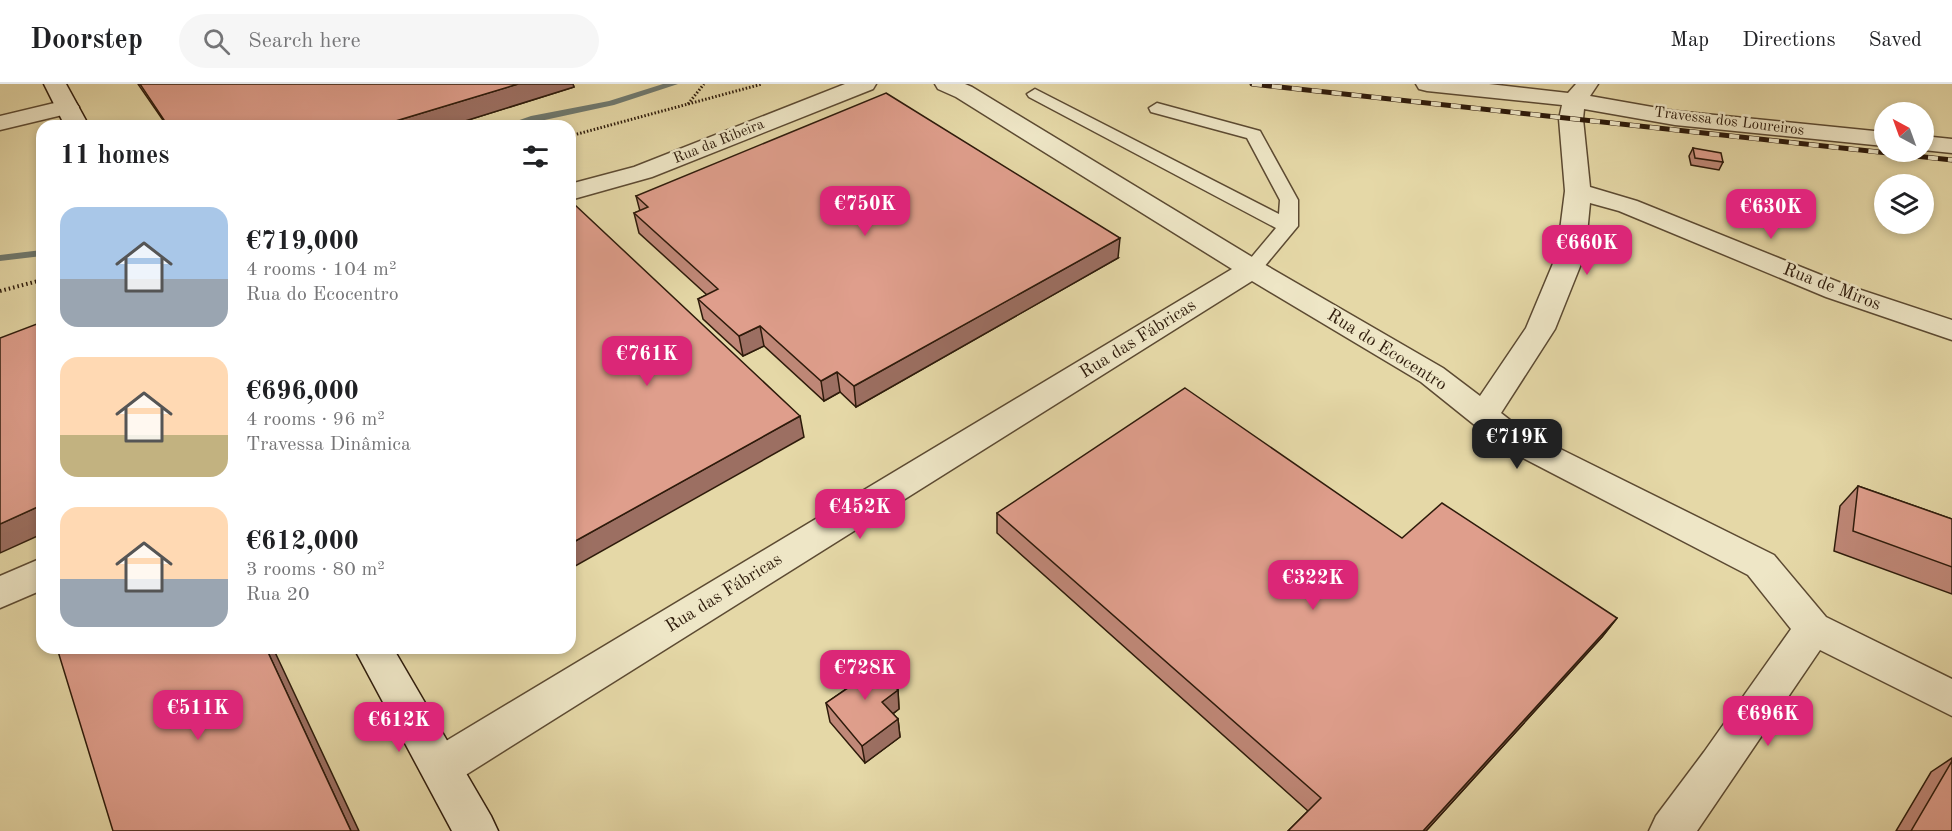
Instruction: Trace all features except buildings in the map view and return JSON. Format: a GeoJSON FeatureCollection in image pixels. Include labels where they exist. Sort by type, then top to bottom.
{"type":"FeatureCollection","features":[{"type":"Feature","properties":{"kind":"street"},"geometry":{"type":"LineString","coordinates":[[0,123],[72,117],[55,84]]}},
{"type":"Feature","properties":{"kind":"street","name":"Rua da Ribeira"},"geometry":{"type":"LineString","coordinates":[[576,190],[643,172],[865,84]]}},
{"type":"Feature","properties":{"kind":"street","name":"Rua do Ecocentro"},"geometry":{"type":"LineString","coordinates":[[946,84],[964,92],[1252,269],[1432,375],[1513,439],[1761,565],[1814,628]]}},
{"type":"Feature","properties":{"kind":"street","name":"Travessa dos Loureiros"},"geometry":{"type":"LineString","coordinates":[[1427,84],[1581,92],[1675,118],[1874,138]]}},
{"type":"Feature","properties":{"kind":"street"},"geometry":{"type":"LineString","coordinates":[[1484,414],[1540,329],[1571,254],[1578,191],[1570,119],[1581,92]]}},
{"type":"Feature","properties":{"kind":"street"},"geometry":{"type":"LineString","coordinates":[[1934,144],[1952,146]]}},
{"type":"Feature","properties":{"kind":"street","name":"Rua de Miros"},"geometry":{"type":"LineString","coordinates":[[1578,191],[1628,206],[1836,291],[1952,330]]}},
{"type":"Feature","properties":{"kind":"street","name":"Rua das Fábricas"},"geometry":{"type":"LineString","coordinates":[[441,767],[1252,269]]}},
{"type":"Feature","properties":{"kind":"street"},"geometry":{"type":"LineString","coordinates":[[0,593],[36,576]]}},
{"type":"Feature","properties":{"kind":"street"},"geometry":{"type":"LineString","coordinates":[[1671,831],[1719,766],[1814,628],[1952,698]]}},
{"type":"Feature","properties":{"kind":"street"},"geometry":{"type":"LineString","coordinates":[[376,654],[476,831]]}},
{"type":"Feature","properties":{"kind":"lane"},"geometry":{"type":"LineString","coordinates":[[1035,94],[1288,225]]}},
{"type":"Feature","properties":{"kind":"lane"},"geometry":{"type":"LineString","coordinates":[[1157,108],[1254,135],[1289,200],[1288,225],[1252,269]]}},
{"type":"Feature","properties":{"kind":"path"},"geometry":{"type":"LineString","coordinates":[[688,104],[704,84]]}},
{"type":"Feature","properties":{"kind":"path"},"geometry":{"type":"LineString","coordinates":[[576,134],[762,84]]}},
{"type":"Feature","properties":{"kind":"path"},"geometry":{"type":"LineString","coordinates":[[0,291],[36,282]]}},
{"type":"Feature","properties":{"kind":"waterway"},"geometry":{"type":"LineString","coordinates":[[528,120],[611,103],[673,84]]}},
{"type":"Feature","properties":{"kind":"waterway"},"geometry":{"type":"LineString","coordinates":[[0,258],[36,254]]}},
{"type":"Feature","properties":{"kind":"railway"},"geometry":{"type":"LineString","coordinates":[[1252,84],[1952,160]]}}]}
